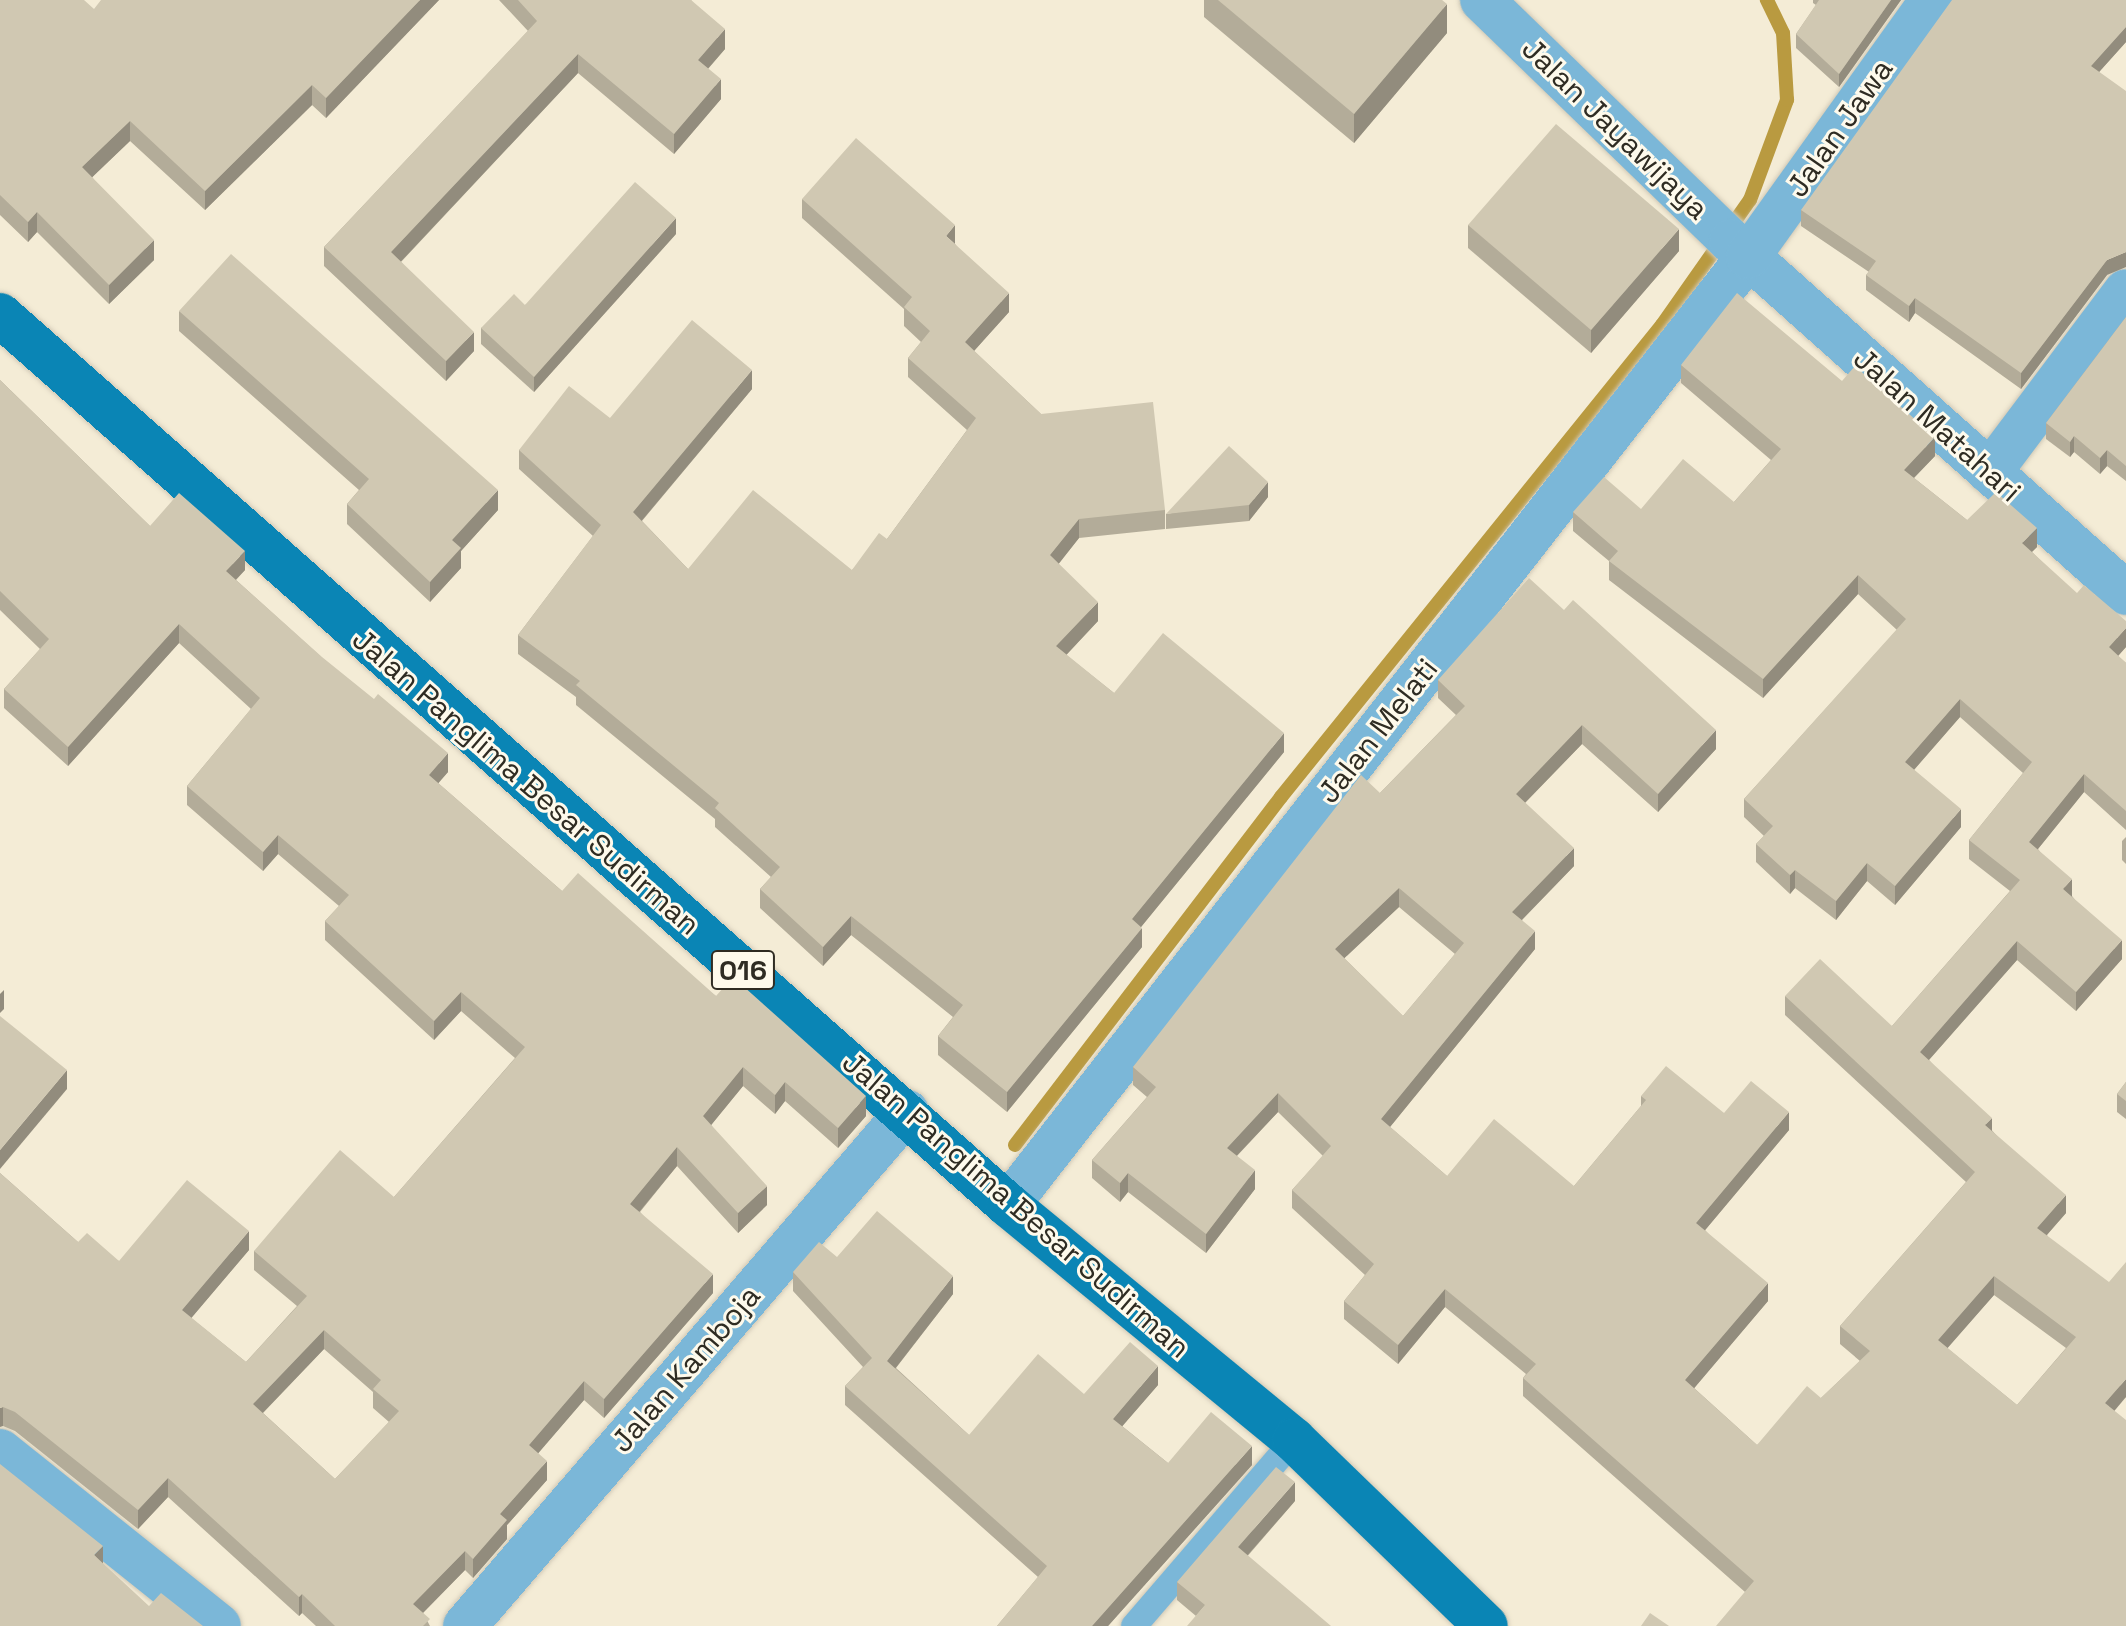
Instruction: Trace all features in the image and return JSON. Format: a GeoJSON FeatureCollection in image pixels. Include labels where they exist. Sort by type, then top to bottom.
{"type":"FeatureCollection","features":[{"type":"Feature","properties":{"kind":"main road","name":"Jalan Panglima Besar Sudirman"},"geometry":{"type":"LineString","coordinates":[[0,315],[309,593],[907,1112],[1008,1205],[1294,1440],[1486,1626]]}},
{"type":"Feature","properties":{"kind":"street","name":"Jalan Jayawijaya"},"geometry":{"type":"LineString","coordinates":[[1482,0],[1728,238]]}},
{"type":"Feature","properties":{"kind":"street","name":"Jalan Jawa"},"geometry":{"type":"LineString","coordinates":[[1728,238],[1932,0]]}},
{"type":"Feature","properties":{"kind":"street","name":"Jalan Matahari"},"geometry":{"type":"LineString","coordinates":[[1728,238],[2126,593]]}},
{"type":"Feature","properties":{"kind":"street","name":"Jalan Melati"},"geometry":{"type":"LineString","coordinates":[[1008,1205],[1728,238]]}},
{"type":"Feature","properties":{"kind":"street"},"geometry":{"type":"LineString","coordinates":[[1990,472],[2126,291]]}},
{"type":"Feature","properties":{"kind":"street","name":"Jalan Kamboja"},"geometry":{"type":"LineString","coordinates":[[465,1626],[907,1112]]}},
{"type":"Feature","properties":{"kind":"street"},"geometry":{"type":"LineString","coordinates":[[0,1451],[219,1626]]}},
{"type":"Feature","properties":{"kind":"lane"},"geometry":{"type":"LineString","coordinates":[[1134,1626],[1294,1440]]}},
{"type":"Feature","properties":{"kind":"building"},"geometry":{"type":"Polygon","coordinates":[[[0,0],[84,0],[94,9],[101,0],[420,0],[326,98],[312,85],[205,191],[130,121],[82,167],[154,240],[109,285],[37,212],[28,222],[0,195],[0,0]]]}},
{"type":"Feature","properties":{"kind":"building"},"geometry":{"type":"Polygon","coordinates":[[[518,0],[691,0],[725,29],[698,60],[721,79],[674,134],[578,54],[391,252],[474,332],[446,361],[324,247],[537,21],[518,0]]]}},
{"type":"Feature","properties":{"kind":"building"},"geometry":{"type":"Polygon","coordinates":[[[1218,0],[1442,0],[1447,4],[1354,114],[1218,0]]]}},
{"type":"Feature","properties":{"kind":"building"},"geometry":{"type":"Polygon","coordinates":[[[1819,0],[1891,0],[1839,74],[1796,34],[1819,0]]]}},
{"type":"Feature","properties":{"kind":"building"},"geometry":{"type":"Polygon","coordinates":[[[1952,0],[2126,0],[2126,27],[2091,66],[2126,91],[2126,252],[2107,260],[2021,373],[1915,298],[1909,306],[1866,275],[1876,261],[1801,210],[1952,0]]]}},
{"type":"Feature","properties":{"kind":"building"},"geometry":{"type":"Polygon","coordinates":[[[1556,124],[1679,229],[1591,330],[1468,225],[1556,124]]]}},
{"type":"Feature","properties":{"kind":"building"},"geometry":{"type":"Polygon","coordinates":[[[856,138],[955,225],[946,236],[1009,293],[965,342],[1041,414],[1153,402],[1165,510],[1079,519],[1050,555],[1098,602],[1056,646],[1114,693],[1163,633],[1284,733],[1132,919],[1142,928],[1007,1092],[938,1036],[963,1005],[851,916],[823,947],[760,889],[780,867],[715,808],[719,803],[576,685],[580,681],[518,635],[601,525],[519,450],[569,386],[610,418],[692,320],[752,370],[633,512],[688,569],[753,490],[852,570],[879,533],[887,539],[976,418],[908,358],[930,331],[904,307],[912,297],[802,199],[856,138]]]}},
{"type":"Feature","properties":{"kind":"building"},"geometry":{"type":"Polygon","coordinates":[[[635,182],[676,218],[534,377],[481,328],[514,294],[525,305],[635,182]]]}},
{"type":"Feature","properties":{"kind":"building"},"geometry":{"type":"Polygon","coordinates":[[[231,254],[498,490],[452,540],[461,548],[430,582],[347,504],[369,479],[179,311],[231,254]]]}},
{"type":"Feature","properties":{"kind":"building"},"geometry":{"type":"Polygon","coordinates":[[[1737,293],[1842,381],[1855,366],[1935,437],[1904,470],[1967,520],[1996,492],[2037,528],[2022,543],[2077,593],[2084,585],[2126,621],[2126,628],[2109,647],[2126,663],[2126,811],[2084,774],[2029,842],[2072,879],[2063,889],[2122,940],[2076,992],[2017,941],[1920,1052],[1992,1118],[1985,1125],[2066,1195],[2037,1228],[2109,1282],[2126,1262],[2126,1379],[2105,1403],[2126,1420],[2126,1626],[1716,1626],[1754,1581],[1523,1378],[1536,1364],[1445,1289],[1398,1345],[1344,1301],[1374,1264],[1292,1190],[1331,1146],[1278,1093],[1227,1148],[1255,1170],[1206,1234],[1128,1173],[1120,1183],[1092,1160],[1156,1087],[1133,1067],[1361,775],[1380,793],[1465,706],[1438,680],[1529,578],[1564,610],[1573,600],[1716,730],[1658,794],[1582,725],[1516,794],[1574,848],[1512,912],[1535,931],[1381,1119],[1447,1176],[1494,1119],[1574,1186],[1646,1100],[1641,1096],[1666,1066],[1724,1113],[1751,1081],[1789,1112],[1696,1223],[1768,1283],[1685,1380],[1757,1445],[1807,1386],[1821,1398],[1870,1351],[1840,1326],[1975,1172],[1785,996],[1820,959],[1892,1026],[2020,880],[1969,840],[2032,762],[1960,699],[1905,762],[1961,809],[1895,886],[1867,863],[1836,901],[1795,870],[1790,875],[1756,844],[1773,826],[1744,799],[1906,619],[1858,575],[1763,679],[1609,561],[1618,551],[1573,512],[1604,477],[1641,509],[1683,459],[1734,502],[1781,449],[1681,365],[1737,293]],[[1399,888],[1335,949],[1403,1016],[1464,943],[1399,888]],[[1994,1276],[1938,1340],[2017,1405],[2076,1337],[1994,1276]]]}},
{"type":"Feature","properties":{"kind":"building"},"geometry":{"type":"Polygon","coordinates":[[[2126,317],[2126,466],[2107,450],[2100,458],[2074,436],[2070,442],[2046,423],[2126,317]]]}},
{"type":"Feature","properties":{"kind":"building"},"geometry":{"type":"Polygon","coordinates":[[[0,380],[150,526],[179,493],[245,551],[226,571],[322,657],[374,699],[378,694],[448,753],[429,775],[562,891],[578,873],[716,996],[733,977],[866,1096],[838,1128],[785,1082],[775,1095],[743,1067],[703,1116],[767,1186],[738,1213],[677,1147],[630,1204],[713,1274],[604,1399],[584,1381],[529,1445],[547,1461],[500,1514],[507,1520],[473,1559],[465,1551],[413,1604],[430,1619],[423,1626],[335,1626],[168,1478],[138,1510],[15,1412],[0,1408],[0,1173],[78,1242],[87,1233],[119,1261],[187,1180],[249,1231],[182,1310],[246,1362],[307,1296],[254,1251],[340,1150],[394,1197],[525,1047],[461,992],[434,1021],[325,921],[349,895],[278,835],[263,852],[187,786],[260,698],[179,624],[68,747],[4,689],[49,639],[0,591],[0,380]],[[324,1330],[253,1404],[335,1479],[399,1411],[373,1389],[381,1380],[324,1330]]]}},
{"type":"Feature","properties":{"kind":"building"},"geometry":{"type":"Polygon","coordinates":[[[1229,446],[1268,482],[1249,505],[1166,514],[1229,446]]]}},
{"type":"Feature","properties":{"kind":"building"},"geometry":{"type":"Polygon","coordinates":[[[0,1016],[67,1070],[0,1150],[0,1016]]]}},
{"type":"Feature","properties":{"kind":"building"},"geometry":{"type":"Polygon","coordinates":[[[2126,1082],[2126,1101],[2117,1094],[2126,1082]]]}},
{"type":"Feature","properties":{"kind":"building"},"geometry":{"type":"Polygon","coordinates":[[[877,1211],[953,1276],[887,1361],[969,1435],[1038,1354],[1084,1394],[1130,1342],[1158,1366],[1113,1419],[1168,1463],[1211,1412],[1252,1446],[1092,1626],[997,1626],[1047,1566],[845,1386],[872,1358],[793,1272],[819,1242],[837,1257],[877,1211]]]}},
{"type":"Feature","properties":{"kind":"building"},"geometry":{"type":"Polygon","coordinates":[[[0,1464],[103,1546],[94,1555],[149,1606],[161,1593],[203,1626],[0,1626],[0,1464]]]}},
{"type":"Feature","properties":{"kind":"building"},"geometry":{"type":"Polygon","coordinates":[[[1276,1467],[1295,1482],[1238,1547],[1331,1626],[1187,1626],[1205,1605],[1177,1582],[1276,1467]]]}},
{"type":"Feature","properties":{"kind":"building"},"geometry":{"type":"Polygon","coordinates":[[[1650,1613],[1669,1626],[1641,1626],[1650,1613]]]}},
{"type":"Feature","properties":{"kind":"waterway"},"geometry":{"type":"LineString","coordinates":[[1015,1145],[1281,797],[1662,325],[1750,200],[1787,100],[1783,33],[1767,0]]}}]}
